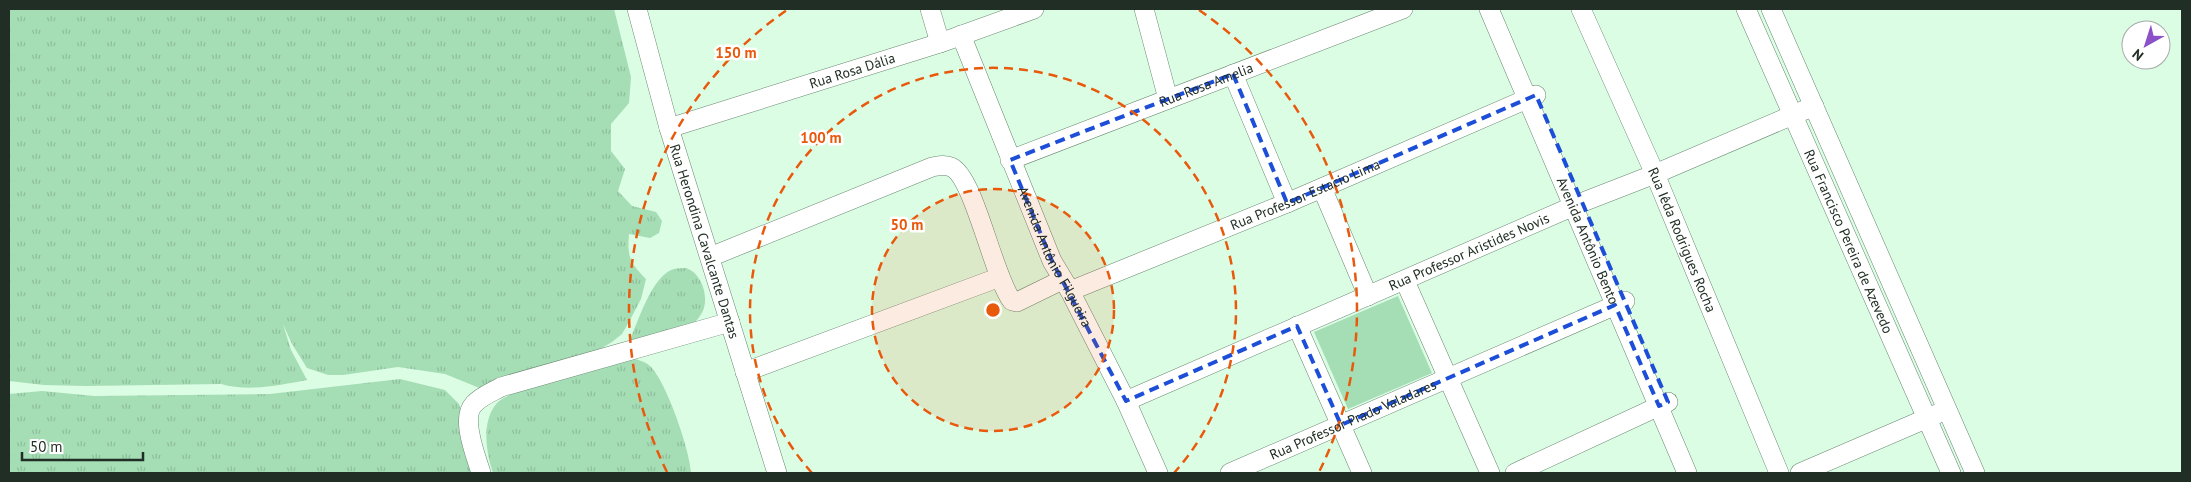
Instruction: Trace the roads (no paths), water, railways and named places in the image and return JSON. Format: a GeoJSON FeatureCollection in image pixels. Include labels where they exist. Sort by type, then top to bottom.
{"type":"FeatureCollection","features":[{"type":"Feature","properties":{"kind":"street"},"geometry":{"type":"LineString","coordinates":[[930,9],[940,43]]}},
{"type":"Feature","properties":{"kind":"street","name":"Rua Rosa Dália"},"geometry":{"type":"LineString","coordinates":[[670,128],[940,43],[1034,9]]}},
{"type":"Feature","properties":{"kind":"street"},"geometry":{"type":"LineString","coordinates":[[1144,9],[1168,98]]}},
{"type":"Feature","properties":{"kind":"street","name":"Rua Rosa Amelia"},"geometry":{"type":"LineString","coordinates":[[1010,160],[1403,9]]}},
{"type":"Feature","properties":{"kind":"street","name":"Avenida Antônio Bento"},"geometry":{"type":"LineString","coordinates":[[1489,9],[1532,97],[1664,404],[1697,473]]}},
{"type":"Feature","properties":{"kind":"street","name":"Avenida Antônio Bento"},"geometry":{"type":"LineString","coordinates":[[1500,9],[1532,97]]}},
{"type":"Feature","properties":{"kind":"street","name":"Rua Iêda Rodrigues Rocha"},"geometry":{"type":"LineString","coordinates":[[1581,9],[1655,174],[1779,473]]}},
{"type":"Feature","properties":{"kind":"street","name":"Rua Francisco Pereira de Azevedo"},"geometry":{"type":"LineString","coordinates":[[1746,9],[1951,473]]}},
{"type":"Feature","properties":{"kind":"street","name":"Rua Francisco Pereira de Azevedo"},"geometry":{"type":"LineString","coordinates":[[1771,9],[1976,473]]}},
{"type":"Feature","properties":{"kind":"street","name":"Rua Herondina Cavalcante Dantas"},"geometry":{"type":"LineString","coordinates":[[643,11],[670,128],[777,473]]}},
{"type":"Feature","properties":{"kind":"street","name":"Avenida Antônio Filgueira"},"geometry":{"type":"LineString","coordinates":[[961,35],[1052,261],[1126,400],[1158,473]]}},
{"type":"Feature","properties":{"kind":"street"},"geometry":{"type":"LineString","coordinates":[[1232,74],[1287,203]]}},
{"type":"Feature","properties":{"kind":"street","name":"Rua Professor Estacio Lima"},"geometry":{"type":"LineString","coordinates":[[1000,276],[1013,302],[1066,286],[1287,203],[1532,97]]}},
{"type":"Feature","properties":{"kind":"street","name":"Rua Professor Aristides Novis"},"geometry":{"type":"LineString","coordinates":[[1126,400],[1578,205],[1814,106]]}},
{"type":"Feature","properties":{"kind":"street"},"geometry":{"type":"LineString","coordinates":[[710,257],[932,167],[943,165],[952,167],[965,182],[1000,276],[745,372]]}},
{"type":"Feature","properties":{"kind":"street"},"geometry":{"type":"LineString","coordinates":[[1322,188],[1368,296]]}},
{"type":"Feature","properties":{"kind":"street"},"geometry":{"type":"LineString","coordinates":[[1405,280],[1490,473]]}},
{"type":"Feature","properties":{"kind":"street","name":"Rua Professor Prado Valadares"},"geometry":{"type":"LineString","coordinates":[[1230,473],[1620,303]]}},
{"type":"Feature","properties":{"kind":"street"},"geometry":{"type":"LineString","coordinates":[[481,473],[470,435],[468,418],[472,405],[482,397],[501,387],[730,322]]}},
{"type":"Feature","properties":{"kind":"street"},"geometry":{"type":"LineString","coordinates":[[1298,326],[1362,473]]}},
{"type":"Feature","properties":{"kind":"street"},"geometry":{"type":"LineString","coordinates":[[1515,473],[1664,404]]}},
{"type":"Feature","properties":{"kind":"street","name":"Avenida Antônio Bento"},"geometry":{"type":"LineString","coordinates":[[1664,404],[1687,473]]}},
{"type":"Feature","properties":{"kind":"street"},"geometry":{"type":"LineString","coordinates":[[1800,473],[1948,410]]}}]}
